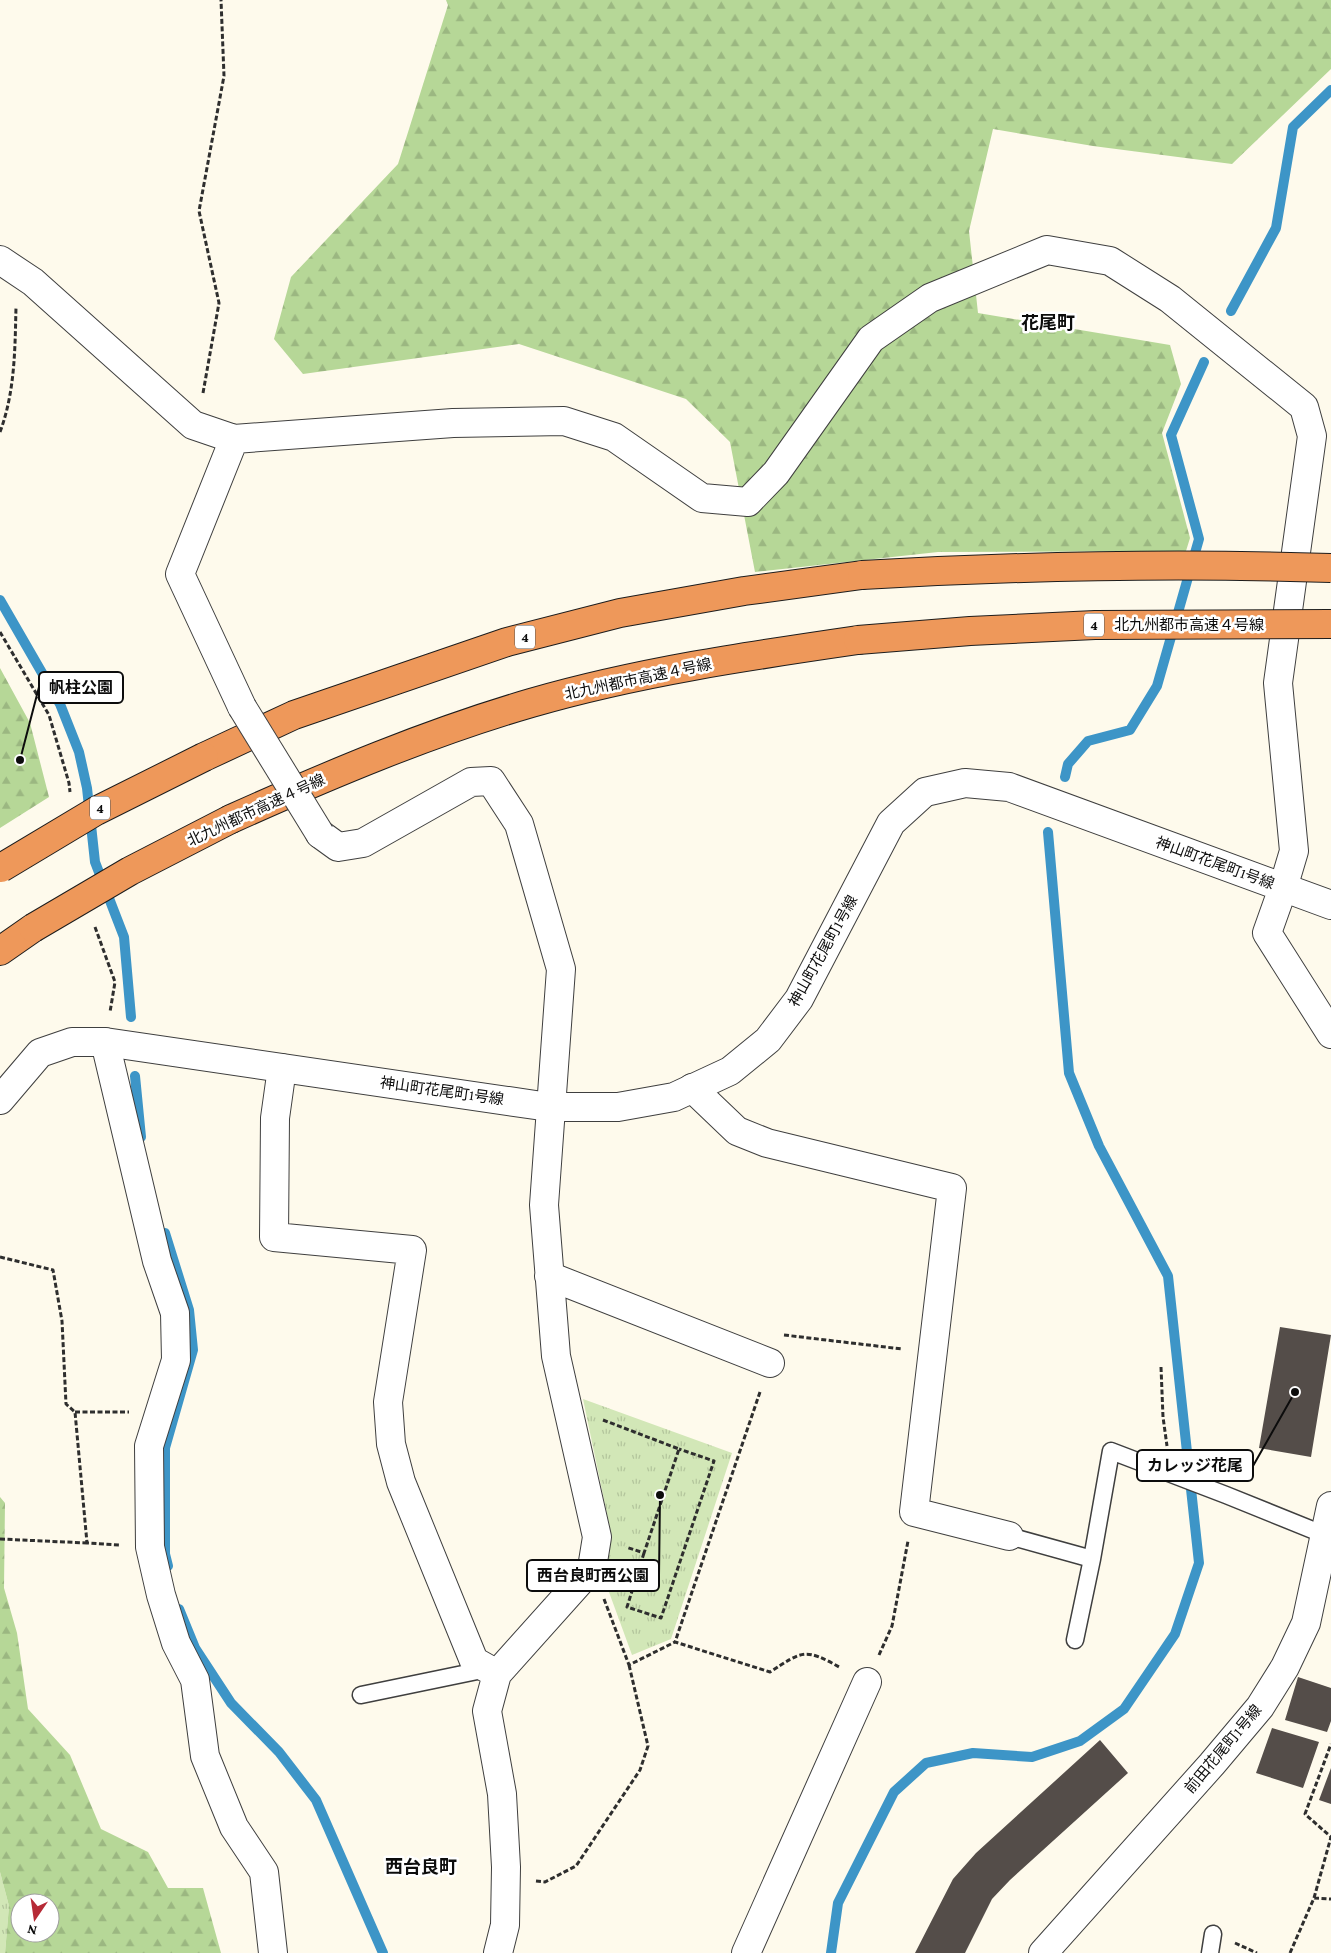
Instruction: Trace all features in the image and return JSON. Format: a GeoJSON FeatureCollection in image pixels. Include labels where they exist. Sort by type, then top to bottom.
{"type":"FeatureCollection","features":[{"type":"Feature","properties":{"kind":"highway","name":"4"},"geometry":{"type":"LineString","coordinates":[[0,869],[96,811],[294,715],[507,642],[620,613],[744,591],[862,575],[1087,565],[1224,565],[1331,568]]}},
{"type":"Feature","properties":{"kind":"highway","name":"北九州都市高速４号線"},"geometry":{"type":"LineString","coordinates":[[0,951],[33,928],[130,871],[231,819],[330,774],[428,737],[531,703],[636,677],[742,657],[858,640],[970,631],[1094,625],[1331,624]]}},
{"type":"Feature","properties":{"kind":"street"},"geometry":{"type":"LineString","coordinates":[[9,266],[33,282],[194,425],[234,438],[453,423],[564,421],[614,437],[702,498],[748,502],[776,473],[871,338],[930,298],[1048,250],[1110,261],[1170,299],[1304,407],[1312,436],[1278,683],[1294,851],[1267,933],[1331,1034]]}},
{"type":"Feature","properties":{"kind":"street"},"geometry":{"type":"LineString","coordinates":[[234,438],[180,574],[242,707],[320,834],[338,847],[363,843],[471,782],[492,781],[518,824],[561,969],[544,1205],[556,1356],[597,1538],[592,1568],[492,1671],[486,1711],[502,1794],[505,1878],[505,1925],[498,1953]]}},
{"type":"Feature","properties":{"kind":"street","name":"神山町花尾町1号線"},"geometry":{"type":"LineString","coordinates":[[0,1100],[40,1052],[72,1042],[105,1042],[550,1107],[618,1107],[674,1097],[730,1071],[768,1040],[799,999],[891,823],[925,792],[964,783],[1010,787],[1331,905]]}},
{"type":"Feature","properties":{"kind":"street"},"geometry":{"type":"LineString","coordinates":[[105,1042],[157,1261],[175,1313],[176,1360],[149,1446],[150,1547],[161,1595],[176,1643],[195,1680],[206,1756],[234,1827],[264,1872],[273,1953]]}},
{"type":"Feature","properties":{"kind":"street"},"geometry":{"type":"LineString","coordinates":[[282,1068],[275,1118],[274,1237],[412,1250],[388,1402],[391,1444],[401,1482],[474,1661],[492,1671]]}},
{"type":"Feature","properties":{"kind":"street"},"geometry":{"type":"LineString","coordinates":[[692,1088],[737,1131],[766,1143],[952,1188],[914,1512],[1009,1536]]}},
{"type":"Feature","properties":{"kind":"street"},"geometry":{"type":"LineString","coordinates":[[549,1276],[770,1363]]}},
{"type":"Feature","properties":{"kind":"street","name":"前田花尾町1号線"},"geometry":{"type":"LineString","coordinates":[[1043,1953],[1260,1707],[1285,1667],[1306,1623],[1331,1506]]}},
{"type":"Feature","properties":{"kind":"street"},"geometry":{"type":"LineString","coordinates":[[746,1953],[866,1682]]}},
{"type":"Feature","properties":{"kind":"lane"},"geometry":{"type":"LineString","coordinates":[[1075,1640],[1092,1559],[1111,1451],[1205,1486],[1325,1535]]}},
{"type":"Feature","properties":{"kind":"lane"},"geometry":{"type":"LineString","coordinates":[[1009,1536],[1092,1559]]}},
{"type":"Feature","properties":{"kind":"lane"},"geometry":{"type":"LineString","coordinates":[[362,1695],[492,1671]]}},
{"type":"Feature","properties":{"kind":"lane"},"geometry":{"type":"LineString","coordinates":[[1210,1953],[1214,1934]]}},
{"type":"Feature","properties":{"kind":"path"},"geometry":{"type":"LineString","coordinates":[[211,397],[203,394],[219,303],[199,211],[224,76],[221,0]]}},
{"type":"Feature","properties":{"kind":"path"},"geometry":{"type":"LineString","coordinates":[[0,432],[7,414],[15,359],[9,266]]}},
{"type":"Feature","properties":{"kind":"path"},"geometry":{"type":"LineString","coordinates":[[0,1257],[53,1270],[62,1321],[66,1404],[75,1412],[160,1412]]}},
{"type":"Feature","properties":{"kind":"path"},"geometry":{"type":"LineString","coordinates":[[675,1642],[781,1335],[932,1352]]}},
{"type":"Feature","properties":{"kind":"path"},"geometry":{"type":"LineString","coordinates":[[1161,1367],[1163,1417],[1174,1475]]}},
{"type":"Feature","properties":{"kind":"path"},"geometry":{"type":"LineString","coordinates":[[75,1412],[87,1543]]}},
{"type":"Feature","properties":{"kind":"path"},"geometry":{"type":"LineString","coordinates":[[603,1429],[601,1420],[714,1461],[660,1618],[627,1607],[679,1449]]}},
{"type":"Feature","properties":{"kind":"path"},"geometry":{"type":"LineString","coordinates":[[629,1664],[675,1642],[770,1672],[798,1654],[816,1654],[866,1682],[892,1626],[914,1512]]}},
{"type":"Feature","properties":{"kind":"path"},"geometry":{"type":"LineString","coordinates":[[597,1538],[644,1553]]}},
{"type":"Feature","properties":{"kind":"path"},"geometry":{"type":"LineString","coordinates":[[0,1539],[150,1547]]}},
{"type":"Feature","properties":{"kind":"path"},"geometry":{"type":"LineString","coordinates":[[505,1878],[545,1882],[576,1866],[640,1770],[648,1746],[629,1664],[592,1568]]}},
{"type":"Feature","properties":{"kind":"path"},"geometry":{"type":"LineString","coordinates":[[1290,1953],[1314,1898],[1331,1837],[1305,1814],[1331,1744]]}},
{"type":"Feature","properties":{"kind":"path"},"geometry":{"type":"LineString","coordinates":[[1314,1898],[1331,1899]]}},
{"type":"Feature","properties":{"kind":"path"},"geometry":{"type":"LineString","coordinates":[[1233,1942],[1257,1953]]}},
{"type":"Feature","properties":{"kind":"green space"},"geometry":{"type":"Polygon","coordinates":[[[446,0],[1331,0],[1331,69],[1232,164],[1093,146],[993,129],[969,231],[978,313],[1170,345],[1181,384],[1162,433],[1190,538],[1186,551],[938,552],[755,572],[730,442],[686,399],[519,344],[303,374],[274,339],[291,277],[398,164],[448,5],[446,0]]]}},
{"type":"Feature","properties":{"kind":"green space"},"geometry":{"type":"Polygon","coordinates":[[[0,668],[30,723],[49,797],[0,828],[0,668]]]}},
{"type":"Feature","properties":{"kind":"green space"},"geometry":{"type":"Polygon","coordinates":[[[583,1399],[732,1453],[671,1639],[632,1655],[602,1573],[612,1538],[583,1399]]]}},
{"type":"Feature","properties":{"kind":"green space"},"geometry":{"type":"Polygon","coordinates":[[[0,1497],[5,1503],[4,1588],[17,1633],[28,1709],[70,1755],[101,1829],[148,1852],[168,1888],[203,1888],[221,1953],[5,1953],[9,1906],[0,1872],[0,1497]]]}},
{"type":"Feature","properties":{"kind":"green space"},"geometry":{"type":"Polygon","coordinates":[[[0,1872],[9,1906],[5,1953],[0,1953],[0,1872]]]}},
{"type":"Feature","properties":{"kind":"building"},"geometry":{"type":"Polygon","coordinates":[[[1280,1327],[1331,1335],[1311,1457],[1259,1448],[1280,1327]]]}},
{"type":"Feature","properties":{"kind":"building"},"geometry":{"type":"Polygon","coordinates":[[[1298,1677],[1331,1688],[1331,1721],[1327,1732],[1285,1720],[1298,1677]]]}},
{"type":"Feature","properties":{"kind":"building"},"geometry":{"type":"Polygon","coordinates":[[[1272,1728],[1319,1742],[1303,1788],[1256,1773],[1272,1728]]]}},
{"type":"Feature","properties":{"kind":"building"},"geometry":{"type":"Polygon","coordinates":[[[1100,1740],[1128,1773],[1010,1880],[992,1899],[965,1953],[915,1953],[953,1879],[976,1853],[1100,1740]]]}},
{"type":"Feature","properties":{"kind":"building"},"geometry":{"type":"Polygon","coordinates":[[[1331,1768],[1331,1804],[1319,1800],[1331,1768]]]}},
{"type":"Feature","properties":{"kind":"waterway"},"geometry":{"type":"LineString","coordinates":[[1231,311],[1276,228],[1293,127],[1331,90]]}},
{"type":"Feature","properties":{"kind":"waterway"},"geometry":{"type":"LineString","coordinates":[[1065,777],[1068,764],[1088,741],[1130,730],[1157,686],[1199,539],[1171,435],[1204,362]]}},
{"type":"Feature","properties":{"kind":"waterway"},"geometry":{"type":"LineString","coordinates":[[0,600],[60,704],[79,752],[87,788],[95,862],[124,937],[131,1017]]}},
{"type":"Feature","properties":{"kind":"waterway"},"geometry":{"type":"LineString","coordinates":[[831,1953],[838,1903],[894,1792],[926,1763],[973,1753],[1032,1757],[1080,1741],[1124,1709],[1175,1634],[1199,1563],[1168,1276],[1099,1146],[1069,1073],[1048,832]]}},
{"type":"Feature","properties":{"kind":"waterway"},"geometry":{"type":"LineString","coordinates":[[135,1076],[141,1137]]}},
{"type":"Feature","properties":{"kind":"waterway"},"geometry":{"type":"LineString","coordinates":[[165,1233],[189,1310],[193,1350],[165,1448],[165,1554],[168,1566]]}},
{"type":"Feature","properties":{"kind":"waterway"},"geometry":{"type":"LineString","coordinates":[[179,1609],[195,1648],[231,1703],[279,1752],[316,1800],[383,1953]]}},
{"type":"Feature","properties":{"kind":"place","name":"帆柱公園"},"geometry":{"type":"Point","coordinates":[20,760]}},
{"type":"Feature","properties":{"kind":"place","name":"カレッジ花尾"},"geometry":{"type":"Point","coordinates":[1295,1392]}},
{"type":"Feature","properties":{"kind":"place","name":"西台良町西公園"},"geometry":{"type":"Point","coordinates":[660,1495]}},
{"type":"Feature","properties":{"kind":"district","name":"花尾町"},"geometry":{"type":"Point","coordinates":[1048,323]}},
{"type":"Feature","properties":{"kind":"district","name":"西台良町"},"geometry":{"type":"Point","coordinates":[421,1867]}}]}
